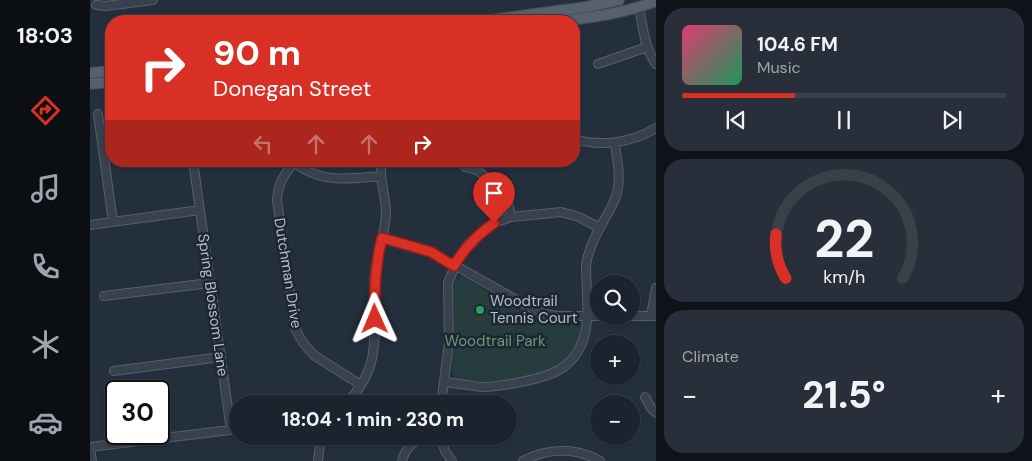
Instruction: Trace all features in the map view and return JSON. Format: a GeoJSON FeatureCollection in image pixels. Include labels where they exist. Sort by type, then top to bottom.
{"type":"FeatureCollection","features":[{"type":"Feature","properties":{"kind":"main road"},"geometry":{"type":"LineString","coordinates":[[527,15],[586,7],[619,0]]}},
{"type":"Feature","properties":{"kind":"main road"},"geometry":{"type":"LineString","coordinates":[[580,18],[595,16],[640,2],[656,1]]}},
{"type":"Feature","properties":{"kind":"main road"},"geometry":{"type":"LineString","coordinates":[[90,73],[105,72]]}},
{"type":"Feature","properties":{"kind":"main road"},"geometry":{"type":"LineString","coordinates":[[90,84],[105,83]]}},
{"type":"Feature","properties":{"kind":"street"},"geometry":{"type":"LineString","coordinates":[[96,5],[106,6],[152,0]]}},
{"type":"Feature","properties":{"kind":"street"},"geometry":{"type":"LineString","coordinates":[[640,2],[647,48],[656,64]]}},
{"type":"Feature","properties":{"kind":"street"},"geometry":{"type":"LineString","coordinates":[[598,64],[647,48]]}},
{"type":"Feature","properties":{"kind":"street"},"geometry":{"type":"LineString","coordinates":[[98,114],[105,164]]}},
{"type":"Feature","properties":{"kind":"street"},"geometry":{"type":"LineString","coordinates":[[580,140],[592,143],[615,143],[638,137],[656,128]]}},
{"type":"Feature","properties":{"kind":"street"},"geometry":{"type":"LineString","coordinates":[[444,382],[493,387],[536,379],[552,374],[564,367],[576,354],[584,337],[587,316],[586,265],[590,247],[617,194],[619,176],[615,143]]}},
{"type":"Feature","properties":{"kind":"street"},"geometry":{"type":"LineString","coordinates":[[105,167],[113,222]]}},
{"type":"Feature","properties":{"kind":"street","name":"Spring Blossom Lane"},"geometry":{"type":"LineString","coordinates":[[194,167],[229,402]]}},
{"type":"Feature","properties":{"kind":"street","name":"Dutchman Drive"},"geometry":{"type":"LineString","coordinates":[[289,167],[280,183],[277,200],[295,328],[303,344],[315,356],[361,385]]}},
{"type":"Feature","properties":{"kind":"street"},"geometry":{"type":"LineString","coordinates":[[301,167],[313,174],[336,179],[381,176]]}},
{"type":"Feature","properties":{"kind":"street"},"geometry":{"type":"LineString","coordinates":[[353,395],[361,385],[368,370],[375,347],[375,280],[386,214],[381,167]]}},
{"type":"Feature","properties":{"kind":"street"},"geometry":{"type":"LineString","coordinates":[[465,167],[477,170],[502,191],[508,202],[511,216]]}},
{"type":"Feature","properties":{"kind":"street"},"geometry":{"type":"LineString","coordinates":[[90,225],[200,210]]}},
{"type":"Feature","properties":{"kind":"street"},"geometry":{"type":"LineString","coordinates":[[442,395],[449,343],[448,283],[454,266],[468,244],[494,223],[511,216],[561,212],[579,217],[600,228]]}},
{"type":"Feature","properties":{"kind":"street"},"geometry":{"type":"LineString","coordinates":[[382,238],[431,252],[545,314],[587,316]]}},
{"type":"Feature","properties":{"kind":"street"},"geometry":{"type":"LineString","coordinates":[[104,296],[210,283]]}},
{"type":"Feature","properties":{"kind":"street"},"geometry":{"type":"LineString","coordinates":[[640,316],[653,316],[656,288]]}},
{"type":"Feature","properties":{"kind":"street"},"geometry":{"type":"LineString","coordinates":[[114,371],[221,357]]}},
{"type":"Feature","properties":{"kind":"street"},"geometry":{"type":"LineString","coordinates":[[645,397],[656,413]]}},
{"type":"Feature","properties":{"kind":"street"},"geometry":{"type":"LineString","coordinates":[[92,461],[90,448],[229,431]]}},
{"type":"Feature","properties":{"kind":"street"},"geometry":{"type":"LineString","coordinates":[[318,461],[320,445]]}},
{"type":"Feature","properties":{"kind":"street"},"geometry":{"type":"LineString","coordinates":[[402,461],[407,448],[411,445]]}},
{"type":"Feature","properties":{"kind":"street"},"geometry":{"type":"LineString","coordinates":[[443,445],[452,461]]}},
{"type":"Feature","properties":{"kind":"street"},"geometry":{"type":"LineString","coordinates":[[523,461],[542,453],[564,451],[587,455],[600,461]]}},
{"type":"Feature","properties":{"kind":"green space","name":"Woodtrail Park"},"geometry":{"type":"Polygon","coordinates":[[[460,277],[468,279],[542,320],[577,324],[580,328],[580,333],[572,352],[550,371],[538,374],[489,381],[455,378],[452,373],[455,334],[453,289],[455,281],[460,277]]]}},
{"type":"Feature","properties":{"kind":"place","name":"Woodtrail Tennis Court"},"geometry":{"type":"Point","coordinates":[480,310]}},
{"type":"Feature","properties":{"kind":"route"},"geometry":{"type":"LineString","coordinates":[[375,319],[375,272],[382,238],[431,252],[454,266],[468,244],[494,223]]}}]}
